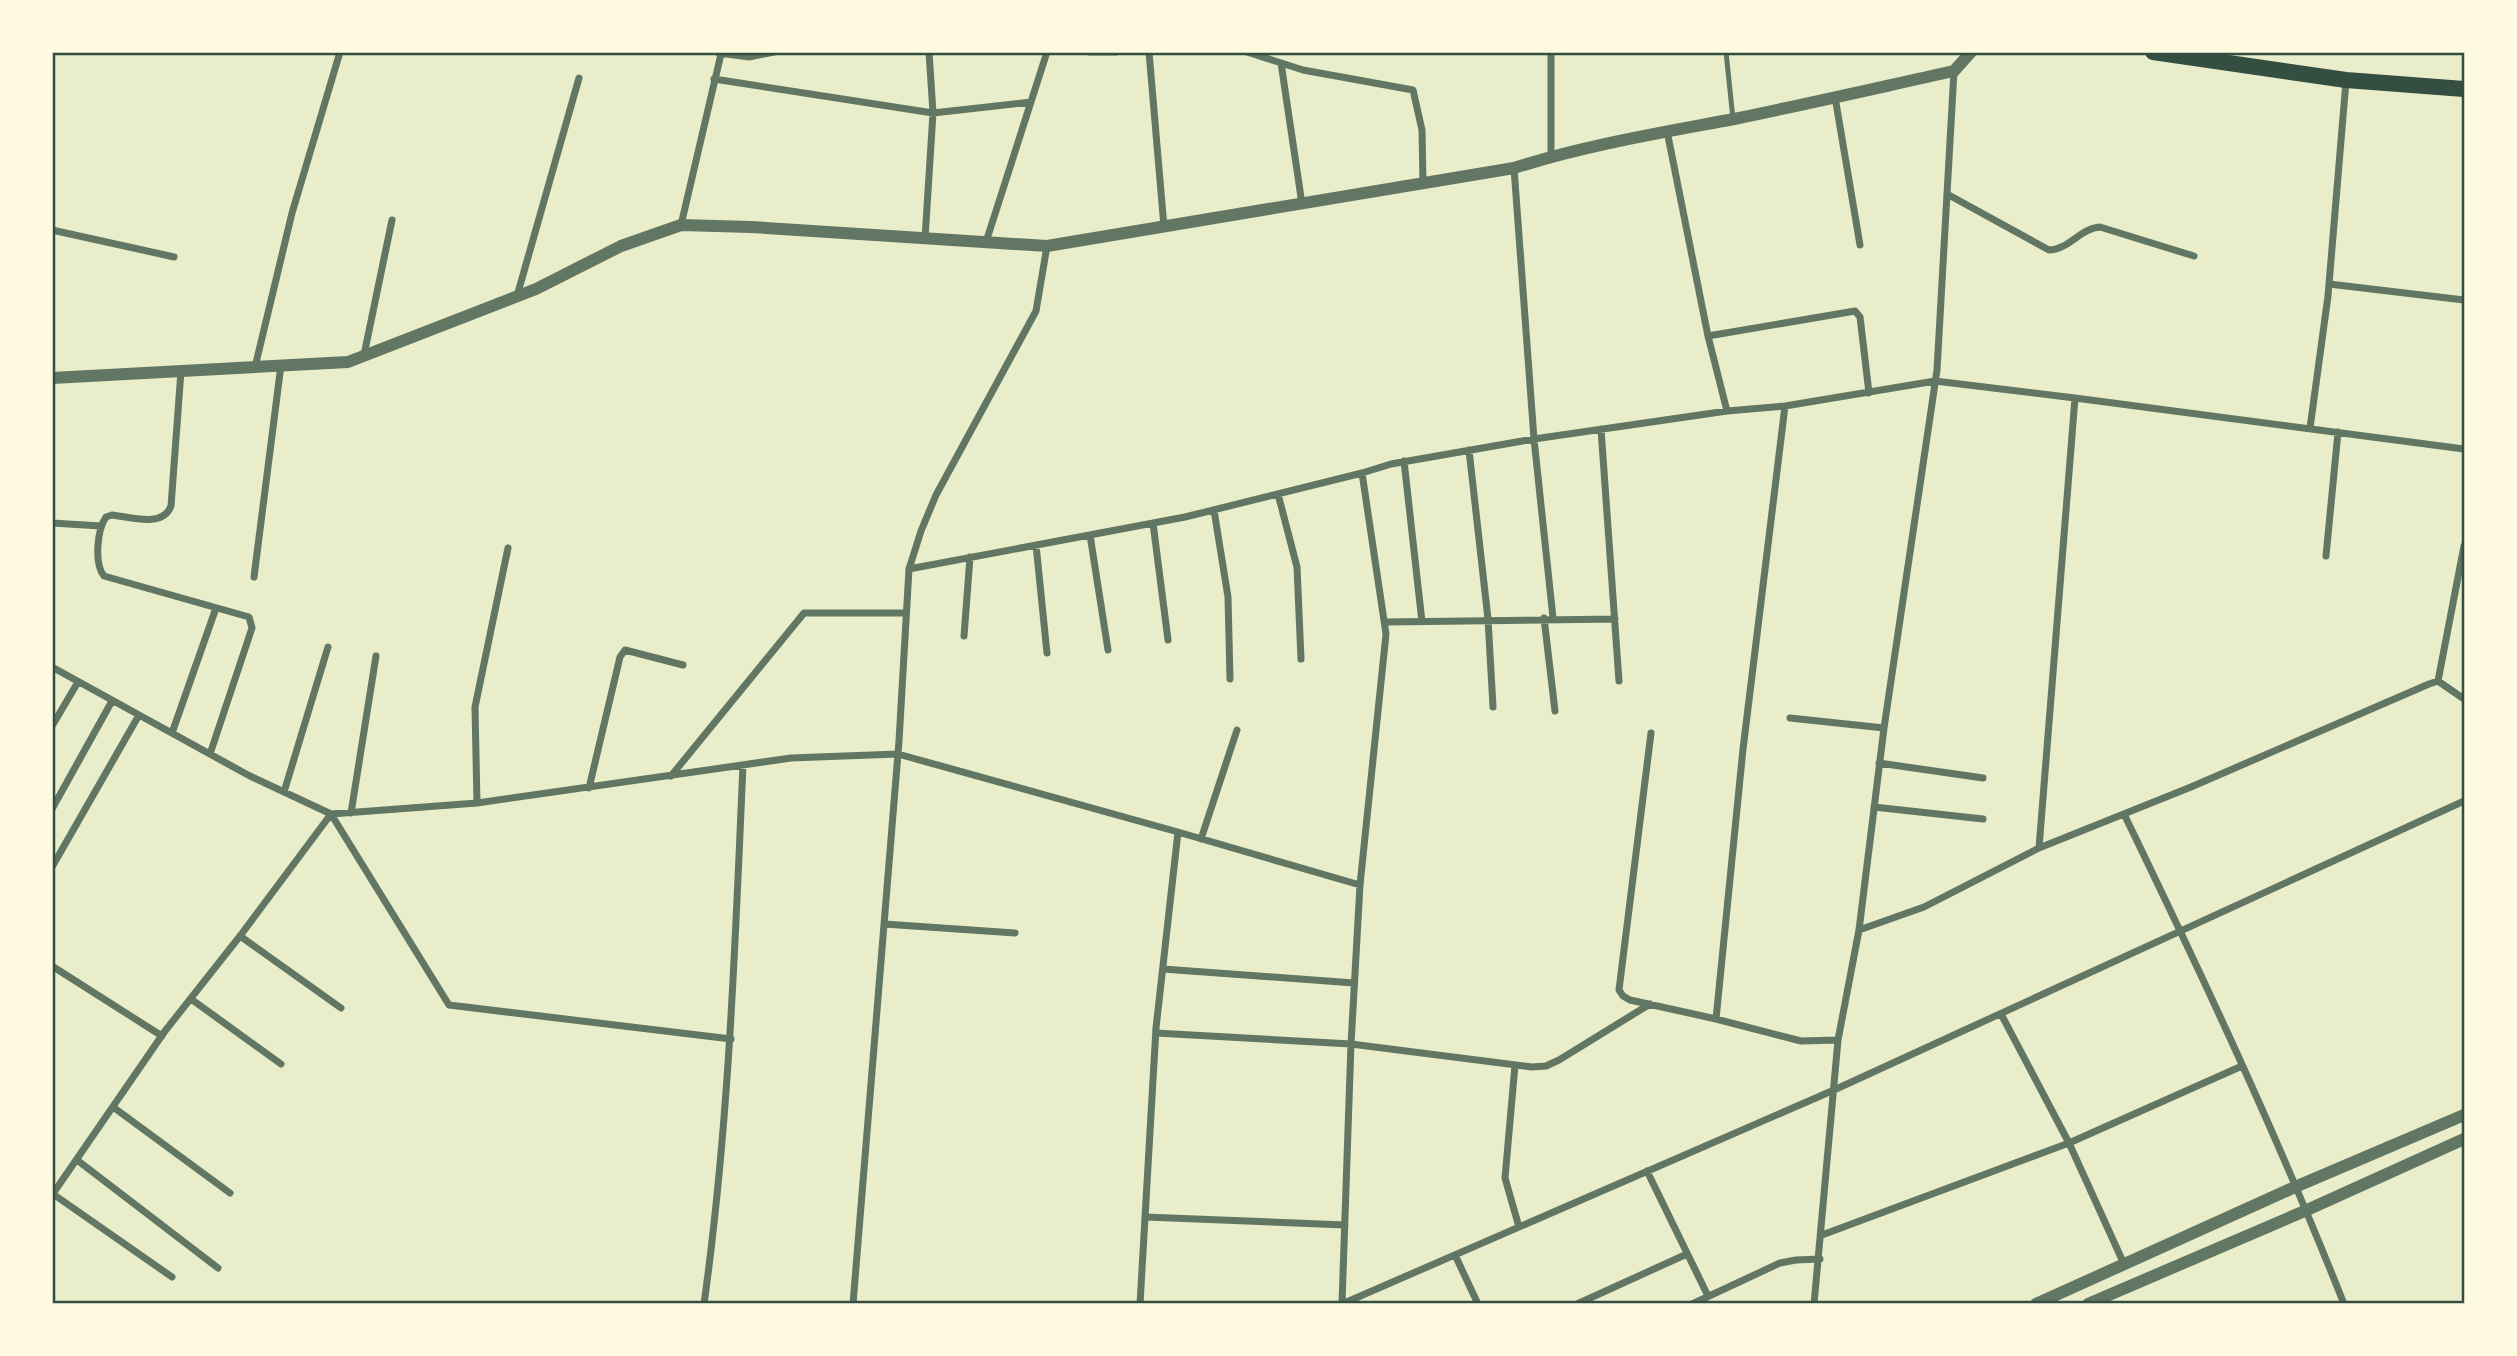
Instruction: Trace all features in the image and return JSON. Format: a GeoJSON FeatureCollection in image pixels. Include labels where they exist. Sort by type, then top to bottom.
{"type":"FeatureCollection","features":[{"type":"Feature","properties":{"kind":"main road"},"geometry":{"type":"LineString","coordinates":[[2153,52],[2346,80],[2465,89]]}},
{"type":"Feature","properties":{"kind":"street"},"geometry":{"type":"LineString","coordinates":[[255,367],[292,212],[340,52]]}},
{"type":"Feature","properties":{"kind":"street"},"geometry":{"type":"LineString","coordinates":[[681,225],[720,53],[749,57],[774,52]]}},
{"type":"Feature","properties":{"kind":"street"},"geometry":{"type":"LineString","coordinates":[[925,238],[933,113],[929,52]]}},
{"type":"Feature","properties":{"kind":"street"},"geometry":{"type":"LineString","coordinates":[[986,242],[1047,52]]}},
{"type":"Feature","properties":{"kind":"street"},"geometry":{"type":"LineString","coordinates":[[1088,52],[1116,52]]}},
{"type":"Feature","properties":{"kind":"street"},"geometry":{"type":"LineString","coordinates":[[1149,52],[1164,227]]}},
{"type":"Feature","properties":{"kind":"street"},"geometry":{"type":"LineString","coordinates":[[1551,52],[1551,156]]}},
{"type":"Feature","properties":{"kind":"street"},"geometry":{"type":"LineString","coordinates":[[52,378],[348,362],[517,297],[621,246],[681,225],[1047,246],[1514,169],[1551,156],[1667,130],[1733,119],[1954,71],[1971,52]]}},
{"type":"Feature","properties":{"kind":"street"},"geometry":{"type":"LineString","coordinates":[[1252,53],[1339,77],[1413,90],[1422,131],[1423,184]]}},
{"type":"Feature","properties":{"kind":"street"},"geometry":{"type":"LineString","coordinates":[[1281,63],[1302,204]]}},
{"type":"Feature","properties":{"kind":"street"},"geometry":{"type":"LineString","coordinates":[[1814,1304],[1839,1040],[1859,930],[1879,763],[1935,381],[1954,71]]}},
{"type":"Feature","properties":{"kind":"street"},"geometry":{"type":"LineString","coordinates":[[517,297],[579,78]]}},
{"type":"Feature","properties":{"kind":"street"},"geometry":{"type":"LineString","coordinates":[[714,79],[933,113],[1031,102]]}},
{"type":"Feature","properties":{"kind":"street"},"geometry":{"type":"LineString","coordinates":[[2310,428],[2329,284],[2346,80]]}},
{"type":"Feature","properties":{"kind":"street"},"geometry":{"type":"LineString","coordinates":[[1835,96],[1860,245]]}},
{"type":"Feature","properties":{"kind":"street"},"geometry":{"type":"LineString","coordinates":[[1667,130],[1708,336],[1727,411]]}},
{"type":"Feature","properties":{"kind":"street"},"geometry":{"type":"LineString","coordinates":[[1514,169],[1534,439],[1553,618]]}},
{"type":"Feature","properties":{"kind":"street"},"geometry":{"type":"LineString","coordinates":[[1947,194],[2049,250],[2056,250],[2091,229],[2100,227],[2194,256]]}},
{"type":"Feature","properties":{"kind":"street"},"geometry":{"type":"LineString","coordinates":[[364,355],[392,220]]}},
{"type":"Feature","properties":{"kind":"street"},"geometry":{"type":"LineString","coordinates":[[52,230],[174,257]]}},
{"type":"Feature","properties":{"kind":"street"},"geometry":{"type":"LineString","coordinates":[[853,1304],[898,754],[909,569],[920,531],[936,495],[1035,311],[1047,246]]}},
{"type":"Feature","properties":{"kind":"street"},"geometry":{"type":"LineString","coordinates":[[2329,284],[2465,300]]}},
{"type":"Feature","properties":{"kind":"street"},"geometry":{"type":"LineString","coordinates":[[1708,336],[1855,310],[1860,317],[1869,393]]}},
{"type":"Feature","properties":{"kind":"street"},"geometry":{"type":"LineString","coordinates":[[254,577],[281,365]]}},
{"type":"Feature","properties":{"kind":"street"},"geometry":{"type":"LineString","coordinates":[[181,371],[169,513],[159,520],[106,517],[101,526],[99,563],[104,576],[249,617],[252,628],[210,754]]}},
{"type":"Feature","properties":{"kind":"street"},"geometry":{"type":"LineString","coordinates":[[909,569],[1214,510],[1404,461],[1534,439],[1727,411],[1785,406],[1935,381],[2465,449]]}},
{"type":"Feature","properties":{"kind":"street"},"geometry":{"type":"LineString","coordinates":[[2039,848],[2075,398]]}},
{"type":"Feature","properties":{"kind":"street"},"geometry":{"type":"LineString","coordinates":[[1716,1018],[1742,749],[1785,406]]}},
{"type":"Feature","properties":{"kind":"street"},"geometry":{"type":"LineString","coordinates":[[1601,429],[1619,681]]}},
{"type":"Feature","properties":{"kind":"street"},"geometry":{"type":"LineString","coordinates":[[2326,556],[2338,432]]}},
{"type":"Feature","properties":{"kind":"street"},"geometry":{"type":"LineString","coordinates":[[1469,450],[1488,619],[1493,707]]}},
{"type":"Feature","properties":{"kind":"street"},"geometry":{"type":"LineString","coordinates":[[1404,461],[1422,621]]}},
{"type":"Feature","properties":{"kind":"street"},"geometry":{"type":"LineString","coordinates":[[1362,473],[1385,622],[1385,649],[1360,885],[1351,1044],[1342,1303],[1834,1090],[2465,801]]}},
{"type":"Feature","properties":{"kind":"street"},"geometry":{"type":"LineString","coordinates":[[1279,494],[1297,567],[1301,659]]}},
{"type":"Feature","properties":{"kind":"street"},"geometry":{"type":"LineString","coordinates":[[1214,510],[1227,597],[1230,679]]}},
{"type":"Feature","properties":{"kind":"street"},"geometry":{"type":"LineString","coordinates":[[52,523],[101,526]]}},
{"type":"Feature","properties":{"kind":"street"},"geometry":{"type":"LineString","coordinates":[[1153,523],[1168,640]]}},
{"type":"Feature","properties":{"kind":"street"},"geometry":{"type":"LineString","coordinates":[[1090,535],[1108,650]]}},
{"type":"Feature","properties":{"kind":"street"},"geometry":{"type":"LineString","coordinates":[[1036,545],[1047,653]]}},
{"type":"Feature","properties":{"kind":"street"},"geometry":{"type":"LineString","coordinates":[[2438,681],[2465,546]]}},
{"type":"Feature","properties":{"kind":"street"},"geometry":{"type":"LineString","coordinates":[[477,803],[475,707],[508,548]]}},
{"type":"Feature","properties":{"kind":"street"},"geometry":{"type":"LineString","coordinates":[[964,636],[970,557]]}},
{"type":"Feature","properties":{"kind":"street"},"geometry":{"type":"LineString","coordinates":[[173,733],[216,608]]}},
{"type":"Feature","properties":{"kind":"street"},"geometry":{"type":"LineString","coordinates":[[671,776],[804,613],[906,613]]}},
{"type":"Feature","properties":{"kind":"street"},"geometry":{"type":"LineString","coordinates":[[1544,618],[1555,711]]}},
{"type":"Feature","properties":{"kind":"street"},"geometry":{"type":"LineString","coordinates":[[1385,622],[1615,619]]}},
{"type":"Feature","properties":{"kind":"street"},"geometry":{"type":"LineString","coordinates":[[284,792],[328,647]]}},
{"type":"Feature","properties":{"kind":"street"},"geometry":{"type":"LineString","coordinates":[[589,788],[620,657],[625,650],[683,665]]}},
{"type":"Feature","properties":{"kind":"street"},"geometry":{"type":"LineString","coordinates":[[351,813],[376,656]]}},
{"type":"Feature","properties":{"kind":"street"},"geometry":{"type":"LineString","coordinates":[[52,667],[210,754],[331,814],[477,803],[791,758],[898,754],[1360,885]]}},
{"type":"Feature","properties":{"kind":"street"},"geometry":{"type":"LineString","coordinates":[[1859,930],[1924,907],[2039,848],[2438,681]]}},
{"type":"Feature","properties":{"kind":"street"},"geometry":{"type":"LineString","coordinates":[[2438,681],[2465,699]]}},
{"type":"Feature","properties":{"kind":"street"},"geometry":{"type":"LineString","coordinates":[[52,726],[78,682]]}},
{"type":"Feature","properties":{"kind":"street"},"geometry":{"type":"LineString","coordinates":[[52,809],[112,701]]}},
{"type":"Feature","properties":{"kind":"street"},"geometry":{"type":"LineString","coordinates":[[52,867],[139,715]]}},
{"type":"Feature","properties":{"kind":"street"},"geometry":{"type":"LineString","coordinates":[[1790,718],[1884,728]]}},
{"type":"Feature","properties":{"kind":"street"},"geometry":{"type":"LineString","coordinates":[[1201,839],[1237,730]]}},
{"type":"Feature","properties":{"kind":"street"},"geometry":{"type":"LineString","coordinates":[[1651,733],[1619,990],[1630,1000],[1716,1018],[1801,1041],[1839,1040]]}},
{"type":"Feature","properties":{"kind":"street"},"geometry":{"type":"LineString","coordinates":[[1879,763],[1983,778]]}},
{"type":"Feature","properties":{"kind":"street"},"geometry":{"type":"LineString","coordinates":[[704,1304],[718,1207],[731,1039],[743,765]]}},
{"type":"Feature","properties":{"kind":"street"},"geometry":{"type":"LineString","coordinates":[[1874,807],[1983,819]]}},
{"type":"Feature","properties":{"kind":"street"},"geometry":{"type":"LineString","coordinates":[[331,814],[449,1005],[731,1039]]}},
{"type":"Feature","properties":{"kind":"street"},"geometry":{"type":"LineString","coordinates":[[172,1277],[53,1194],[162,1036],[331,814]]}},
{"type":"Feature","properties":{"kind":"street"},"geometry":{"type":"LineString","coordinates":[[2124,814],[2181,931],[2307,1210],[2344,1304]]}},
{"type":"Feature","properties":{"kind":"street"},"geometry":{"type":"LineString","coordinates":[[1140,1304],[1156,1033],[1178,832]]}},
{"type":"Feature","properties":{"kind":"street"},"geometry":{"type":"LineString","coordinates":[[52,846],[61,852]]}},
{"type":"Feature","properties":{"kind":"street"},"geometry":{"type":"LineString","coordinates":[[884,924],[1015,933]]}},
{"type":"Feature","properties":{"kind":"street"},"geometry":{"type":"LineString","coordinates":[[240,936],[341,1008]]}},
{"type":"Feature","properties":{"kind":"street"},"geometry":{"type":"LineString","coordinates":[[52,966],[162,1036]]}},
{"type":"Feature","properties":{"kind":"street"},"geometry":{"type":"LineString","coordinates":[[1163,969],[1354,983]]}},
{"type":"Feature","properties":{"kind":"street"},"geometry":{"type":"LineString","coordinates":[[191,999],[281,1065]]}},
{"type":"Feature","properties":{"kind":"street"},"geometry":{"type":"LineString","coordinates":[[1156,1033],[1351,1044],[1515,1065],[1546,1066],[1650,1004]]}},
{"type":"Feature","properties":{"kind":"street"},"geometry":{"type":"LineString","coordinates":[[2001,1014],[2069,1143],[2124,1265]]}},
{"type":"Feature","properties":{"kind":"street"},"geometry":{"type":"LineString","coordinates":[[1515,1065],[1505,1178],[1519,1227]]}},
{"type":"Feature","properties":{"kind":"street"},"geometry":{"type":"LineString","coordinates":[[1822,1235],[2069,1143],[2242,1066]]}},
{"type":"Feature","properties":{"kind":"street"},"geometry":{"type":"LineString","coordinates":[[113,1107],[230,1193]]}},
{"type":"Feature","properties":{"kind":"street"},"geometry":{"type":"LineString","coordinates":[[2036,1304],[2295,1187],[2465,1115]]}},
{"type":"Feature","properties":{"kind":"street"},"geometry":{"type":"LineString","coordinates":[[2088,1304],[2465,1139]]}},
{"type":"Feature","properties":{"kind":"street"},"geometry":{"type":"LineString","coordinates":[[76,1160],[218,1268]]}},
{"type":"Feature","properties":{"kind":"street"},"geometry":{"type":"LineString","coordinates":[[1647,1171],[1708,1296]]}},
{"type":"Feature","properties":{"kind":"street"},"geometry":{"type":"LineString","coordinates":[[1145,1217],[1345,1225]]}},
{"type":"Feature","properties":{"kind":"street"},"geometry":{"type":"LineString","coordinates":[[1577,1304],[1687,1254]]}},
{"type":"Feature","properties":{"kind":"street"},"geometry":{"type":"LineString","coordinates":[[1455,1255],[1478,1304]]}},
{"type":"Feature","properties":{"kind":"street"},"geometry":{"type":"LineString","coordinates":[[1692,1304],[1780,1263],[1820,1259]]}},
{"type":"Feature","properties":{"kind":"lane"},"geometry":{"type":"LineString","coordinates":[[1726,52],[1733,119]]}}]}
